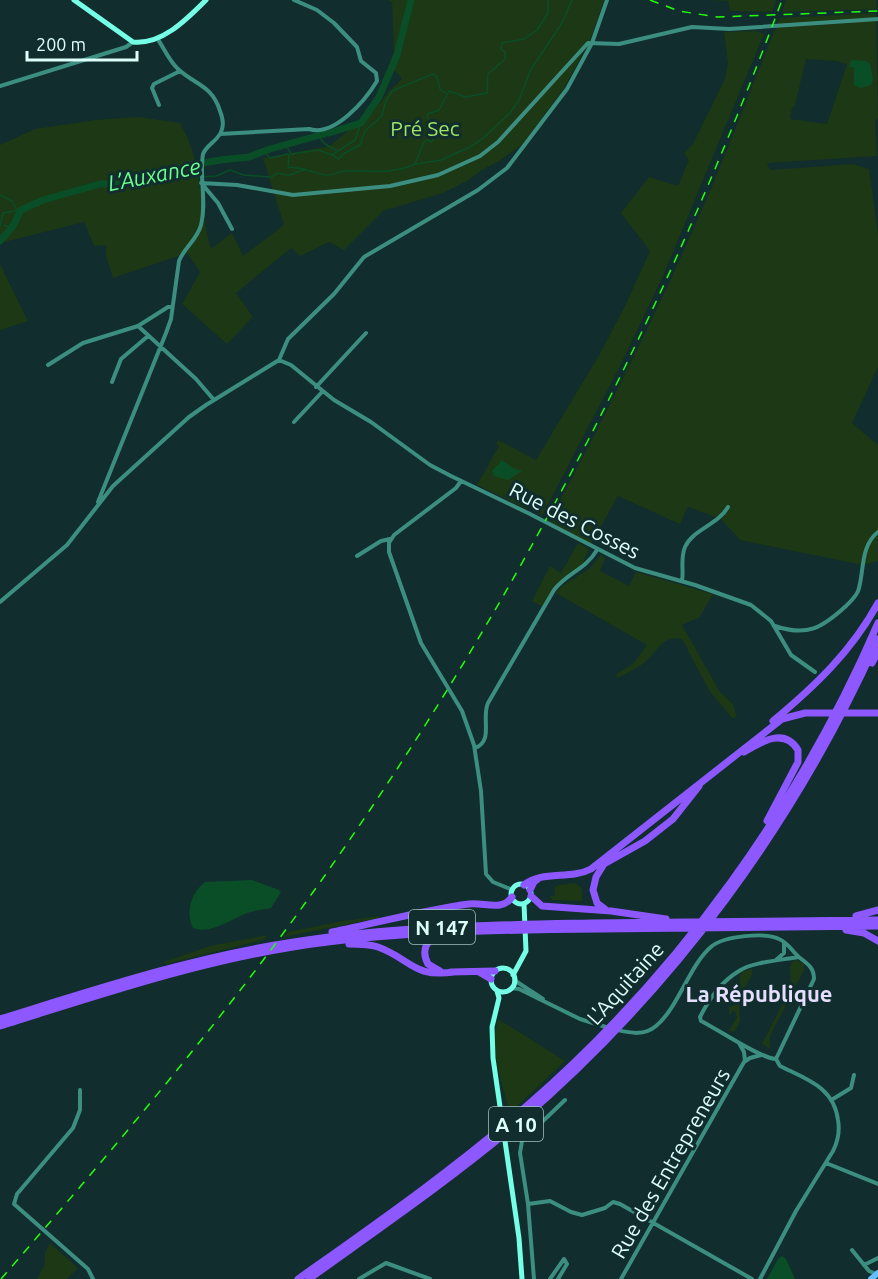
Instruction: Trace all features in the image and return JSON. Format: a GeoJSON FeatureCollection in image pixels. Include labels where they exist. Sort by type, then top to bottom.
{"type":"FeatureCollection","features":[{"type":"Feature","properties":{"kind":"highway"},"geometry":{"type":"LineString","coordinates":[[748,744],[831,669],[853,642],[878,603]]}},
{"type":"Feature","properties":{"kind":"highway"},"geometry":{"type":"LineString","coordinates":[[706,912],[775,817],[804,771],[850,684],[878,623]]}},
{"type":"Feature","properties":{"kind":"highway","name":"L'Aquitaine"},"geometry":{"type":"LineString","coordinates":[[309,1279],[446,1180],[527,1114],[610,1036],[717,912],[770,837],[823,749],[878,639]]}},
{"type":"Feature","properties":{"kind":"highway"},"geometry":{"type":"LineString","coordinates":[[823,749],[878,652]]}},
{"type":"Feature","properties":{"kind":"highway"},"geometry":{"type":"LineString","coordinates":[[611,911],[600,906],[593,894],[594,880],[601,864],[772,725],[798,714],[878,713]]}},
{"type":"Feature","properties":{"kind":"highway"},"geometry":{"type":"LineString","coordinates":[[706,912],[766,823],[791,779],[799,757],[794,743],[787,738],[774,737],[725,762]]}},
{"type":"Feature","properties":{"kind":"highway"},"geometry":{"type":"LineString","coordinates":[[704,780],[673,819],[645,841],[585,872],[575,875],[544,876],[536,879],[528,890],[542,906],[611,911],[673,919],[755,921],[776,918],[862,916],[878,910]]}},
{"type":"Feature","properties":{"kind":"highway"},"geometry":{"type":"LineString","coordinates":[[265,948],[470,904],[500,906],[506,904],[512,893]]}},
{"type":"Feature","properties":{"kind":"highway","name":"L'Aquitaine"},"geometry":{"type":"LineString","coordinates":[[298,1279],[442,1175],[522,1110],[605,1032],[673,955],[706,912]]}},
{"type":"Feature","properties":{"kind":"highway","name":"N 147"},"geometry":{"type":"LineString","coordinates":[[0,1019],[121,982],[239,952],[363,933],[429,928],[878,920]]}},
{"type":"Feature","properties":{"kind":"highway","name":"N 147"},"geometry":{"type":"LineString","coordinates":[[277,946],[293,947],[375,937],[466,931],[878,926]]}},
{"type":"Feature","properties":{"kind":"highway"},"geometry":{"type":"LineString","coordinates":[[774,927],[852,931],[868,935],[878,941]]}},
{"type":"Feature","properties":{"kind":"highway"},"geometry":{"type":"LineString","coordinates":[[454,972],[436,970],[431,967],[426,960],[424,950],[434,937],[466,931]]}},
{"type":"Feature","properties":{"kind":"highway"},"geometry":{"type":"LineString","coordinates":[[293,947],[364,944],[388,952],[419,970],[433,973],[495,971]]}},
{"type":"Feature","properties":{"kind":"highway","name":"N 147"},"geometry":{"type":"LineString","coordinates":[[0,1026],[265,948]]}},
{"type":"Feature","properties":{"kind":"highway"},"geometry":{"type":"LineString","coordinates":[[477,971],[486,974],[491,979]]}},
{"type":"Feature","properties":{"kind":"main road"},"geometry":{"type":"LineString","coordinates":[[74,0],[133,42],[144,42],[157,38],[179,24],[206,0]]}},
{"type":"Feature","properties":{"kind":"main road"},"geometry":{"type":"LineString","coordinates":[[517,885],[528,890],[528,902],[517,904],[512,893],[517,885]]}},
{"type":"Feature","properties":{"kind":"main road"},"geometry":{"type":"LineString","coordinates":[[498,1005],[509,990],[524,956],[526,941],[524,904]]}},
{"type":"Feature","properties":{"kind":"main road"},"geometry":{"type":"LineString","coordinates":[[522,1279],[520,1245],[492,1038],[493,1021],[499,999],[491,979],[495,971],[507,969],[524,956]]}},
{"type":"Feature","properties":{"kind":"main road"},"geometry":{"type":"LineString","coordinates":[[507,969],[514,977]]}},
{"type":"Feature","properties":{"kind":"main road"},"geometry":{"type":"LineString","coordinates":[[497,991],[509,990]]}},
{"type":"Feature","properties":{"kind":"street"},"geometry":{"type":"LineString","coordinates":[[220,134],[309,129],[319,131],[346,117],[377,81],[376,73],[361,61],[357,47],[334,22],[317,10],[294,0]]}},
{"type":"Feature","properties":{"kind":"street"},"geometry":{"type":"LineString","coordinates":[[0,603],[75,536],[119,479],[189,417],[279,360],[288,339],[334,294],[364,257],[478,190],[507,168],[567,89],[592,43],[606,0]]}},
{"type":"Feature","properties":{"kind":"street"},"geometry":{"type":"LineString","coordinates":[[201,182],[237,185],[293,195],[390,186],[438,175],[480,156],[498,142],[586,44],[619,44],[686,27],[722,29],[878,19]]}},
{"type":"Feature","properties":{"kind":"street"},"geometry":{"type":"LineString","coordinates":[[99,502],[169,325],[180,257],[196,237],[200,226],[203,209],[202,160],[205,150],[220,134],[222,118],[214,97],[205,87],[180,71],[157,38]]}},
{"type":"Feature","properties":{"kind":"street"},"geometry":{"type":"LineString","coordinates":[[0,86],[133,42]]}},
{"type":"Feature","properties":{"kind":"street"},"geometry":{"type":"LineString","coordinates":[[159,105],[152,88],[154,84],[180,71]]}},
{"type":"Feature","properties":{"kind":"street"},"geometry":{"type":"LineString","coordinates":[[201,182],[218,203],[232,229]]}},
{"type":"Feature","properties":{"kind":"street"},"geometry":{"type":"LineString","coordinates":[[48,366],[83,343],[138,326],[168,307],[172,307]]}},
{"type":"Feature","properties":{"kind":"street"},"geometry":{"type":"LineString","coordinates":[[138,326],[214,400]]}},
{"type":"Feature","properties":{"kind":"street"},"geometry":{"type":"LineString","coordinates":[[316,387],[366,333]]}},
{"type":"Feature","properties":{"kind":"street"},"geometry":{"type":"LineString","coordinates":[[112,382],[121,359],[148,336]]}},
{"type":"Feature","properties":{"kind":"street","name":"Rue des Cosses"},"geometry":{"type":"LineString","coordinates":[[279,360],[291,365],[322,392],[371,422],[432,466],[635,568],[682,581],[757,609],[774,626],[791,655],[815,672]]}},
{"type":"Feature","properties":{"kind":"street"},"geometry":{"type":"LineString","coordinates":[[294,422],[322,392]]}},
{"type":"Feature","properties":{"kind":"street"},"geometry":{"type":"LineString","coordinates":[[108,480],[113,482],[119,479]]}},
{"type":"Feature","properties":{"kind":"street"},"geometry":{"type":"LineString","coordinates":[[357,556],[381,541],[391,539],[456,488],[461,481]]}},
{"type":"Feature","properties":{"kind":"street"},"geometry":{"type":"LineString","coordinates":[[105,486],[110,488],[113,486]]}},
{"type":"Feature","properties":{"kind":"street"},"geometry":{"type":"LineString","coordinates":[[682,581],[682,563],[686,545],[690,539],[721,517],[728,507]]}},
{"type":"Feature","properties":{"kind":"street"},"geometry":{"type":"LineString","coordinates":[[774,626],[791,631],[804,631],[820,627],[835,616],[858,592],[861,568],[867,548],[872,537],[878,532]]}},
{"type":"Feature","properties":{"kind":"street"},"geometry":{"type":"LineString","coordinates":[[391,539],[388,548],[411,619],[421,643],[467,723],[475,748],[482,800],[484,870],[489,879],[512,893]]}},
{"type":"Feature","properties":{"kind":"street"},"geometry":{"type":"LineString","coordinates":[[475,748],[481,746],[486,739],[484,719],[488,703],[554,590],[565,579],[586,566],[597,550]]}},
{"type":"Feature","properties":{"kind":"street"},"geometry":{"type":"LineString","coordinates":[[509,990],[519,989],[599,1026],[627,1032],[645,1032],[657,1025],[702,958],[718,942],[739,936],[772,937],[783,942],[810,966],[814,979],[776,1059]]}},
{"type":"Feature","properties":{"kind":"street"},"geometry":{"type":"LineString","coordinates":[[775,962],[784,953],[783,942]]}},
{"type":"Feature","properties":{"kind":"street"},"geometry":{"type":"LineString","coordinates":[[760,1279],[796,1211],[836,1144],[839,1123],[833,1100],[821,1088],[780,1066],[776,1059],[761,1055],[701,1021],[700,1017],[709,998],[737,971],[798,957]]}},
{"type":"Feature","properties":{"kind":"street"},"geometry":{"type":"LineString","coordinates":[[514,977],[546,1002]]}},
{"type":"Feature","properties":{"kind":"street"},"geometry":{"type":"LineString","coordinates":[[739,1043],[744,1052],[744,1062]]}},
{"type":"Feature","properties":{"kind":"street"},"geometry":{"type":"LineString","coordinates":[[744,1062],[761,1055]]}},
{"type":"Feature","properties":{"kind":"street","name":"Rue des Entrepreneurs"},"geometry":{"type":"LineString","coordinates":[[621,1279],[744,1062]]}},
{"type":"Feature","properties":{"kind":"street"},"geometry":{"type":"LineString","coordinates":[[833,1100],[850,1088],[854,1075]]}},
{"type":"Feature","properties":{"kind":"street"},"geometry":{"type":"LineString","coordinates":[[80,1090],[80,1110],[73,1128],[14,1198],[15,1206],[88,1269],[93,1279]]}},
{"type":"Feature","properties":{"kind":"street"},"geometry":{"type":"LineString","coordinates":[[534,1279],[528,1204],[520,1153],[522,1141],[565,1100]]}},
{"type":"Feature","properties":{"kind":"street"},"geometry":{"type":"LineString","coordinates":[[825,1163],[878,1184]]}},
{"type":"Feature","properties":{"kind":"street"},"geometry":{"type":"LineString","coordinates":[[528,1204],[550,1201],[582,1215],[605,1208],[614,1202],[752,1279]]}},
{"type":"Feature","properties":{"kind":"street"},"geometry":{"type":"LineString","coordinates":[[852,1250],[875,1275]]}},
{"type":"Feature","properties":{"kind":"street"},"geometry":{"type":"LineString","coordinates":[[864,1265],[878,1258]]}},
{"type":"Feature","properties":{"kind":"street"},"geometry":{"type":"LineString","coordinates":[[550,1279],[564,1259],[567,1264],[558,1279]]}},
{"type":"Feature","properties":{"kind":"street"},"geometry":{"type":"LineString","coordinates":[[359,1279],[386,1263],[430,1279]]}},
{"type":"Feature","properties":{"kind":"green space","name":"Pré Sec"},"geometry":{"type":"Polygon","coordinates":[[[387,0],[604,0],[590,41],[564,88],[523,144],[467,181],[443,193],[383,211],[344,250],[329,242],[300,256],[291,248],[236,293],[253,317],[227,344],[182,304],[200,272],[187,253],[113,278],[106,256],[106,245],[94,246],[84,222],[0,243],[0,145],[35,129],[95,120],[138,117],[180,123],[194,157],[211,249],[232,233],[243,256],[284,225],[263,158],[330,146],[380,103],[402,79],[391,66],[394,51],[392,2],[387,0]]]}},
{"type":"Feature","properties":{"kind":"green space"},"geometry":{"type":"Polygon","coordinates":[[[709,0],[776,0],[772,12],[730,11],[728,1],[709,0]]]}},
{"type":"Feature","properties":{"kind":"green space"},"geometry":{"type":"Polygon","coordinates":[[[786,0],[876,0],[877,9],[782,12],[786,0]]]}},
{"type":"Feature","properties":{"kind":"green space"},"geometry":{"type":"Polygon","coordinates":[[[876,13],[877,156],[767,163],[770,170],[853,164],[869,169],[878,234],[878,367],[852,423],[878,445],[878,561],[863,565],[740,540],[721,519],[688,507],[680,524],[618,496],[591,544],[549,521],[613,399],[673,275],[710,191],[780,18],[876,13]],[[806,59],[790,119],[827,124],[847,64],[806,59]]]}},
{"type":"Feature","properties":{"kind":"green space"},"geometry":{"type":"Polygon","coordinates":[[[756,31],[764,34],[663,276],[620,366],[542,516],[529,507],[527,509],[477,485],[499,446],[496,444],[498,440],[536,460],[601,352],[650,251],[621,213],[649,177],[678,186],[689,160],[684,153],[693,144],[725,79],[728,63],[724,32],[756,31]]]}},
{"type":"Feature","properties":{"kind":"green space"},"geometry":{"type":"Polygon","coordinates":[[[0,264],[28,321],[0,330],[0,264]]]}},
{"type":"Feature","properties":{"kind":"green space"},"geometry":{"type":"Polygon","coordinates":[[[578,543],[589,549],[583,563],[554,586],[543,607],[532,601],[550,566],[561,573],[578,543]]]}},
{"type":"Feature","properties":{"kind":"green space"},"geometry":{"type":"Polygon","coordinates":[[[601,555],[605,558],[600,571],[629,586],[636,572],[713,594],[700,617],[682,625],[720,692],[733,704],[737,717],[732,718],[710,692],[682,639],[669,639],[660,645],[644,663],[618,678],[616,674],[633,664],[647,645],[556,593],[562,586],[589,569],[601,555]]]}},
{"type":"Feature","properties":{"kind":"green space"},"geometry":{"type":"Polygon","coordinates":[[[575,883],[582,888],[582,901],[552,900],[550,896],[554,896],[554,888],[558,885],[575,883]]]}},
{"type":"Feature","properties":{"kind":"green space"},"geometry":{"type":"Polygon","coordinates":[[[379,916],[379,918],[284,937],[288,932],[379,916]]]}},
{"type":"Feature","properties":{"kind":"green space"},"geometry":{"type":"Polygon","coordinates":[[[268,935],[263,940],[165,964],[164,962],[210,946],[268,935]]]}},
{"type":"Feature","properties":{"kind":"green space"},"geometry":{"type":"Polygon","coordinates":[[[796,960],[804,964],[804,970],[770,1036],[770,1049],[762,1044],[791,987],[790,966],[796,960]]]}},
{"type":"Feature","properties":{"kind":"green space"},"geometry":{"type":"Polygon","coordinates":[[[751,969],[753,972],[739,999],[740,1021],[733,1032],[729,1030],[737,1018],[735,1011],[729,1014],[729,1007],[733,1006],[738,996],[741,974],[751,969]]]}},
{"type":"Feature","properties":{"kind":"green space"},"geometry":{"type":"Polygon","coordinates":[[[498,1019],[565,1061],[510,1113],[496,1054],[498,1019]]]}},
{"type":"Feature","properties":{"kind":"green space"},"geometry":{"type":"Polygon","coordinates":[[[50,1243],[78,1268],[67,1279],[37,1279],[45,1264],[45,1253],[50,1243]]]}},
{"type":"Feature","properties":{"kind":"shaded area"},"geometry":{"type":"Polygon","coordinates":[[[851,60],[866,61],[870,64],[873,80],[871,85],[861,88],[854,85],[854,68],[849,67],[851,60]]]}},
{"type":"Feature","properties":{"kind":"shaded area"},"geometry":{"type":"Polygon","coordinates":[[[502,460],[522,471],[508,480],[494,476],[492,471],[502,460]]]}},
{"type":"Feature","properties":{"kind":"shaded area"},"geometry":{"type":"Polygon","coordinates":[[[252,880],[281,892],[271,908],[247,913],[214,928],[200,930],[193,928],[190,916],[191,903],[200,886],[205,882],[252,880]]]}},
{"type":"Feature","properties":{"kind":"shaded area"},"geometry":{"type":"Polygon","coordinates":[[[782,1256],[786,1259],[795,1279],[767,1279],[778,1259],[782,1256]]]}},
{"type":"Feature","properties":{"kind":"waterway","name":"L’Auxance"},"geometry":{"type":"LineString","coordinates":[[329,133],[361,123],[379,97],[397,55],[411,0]]}},
{"type":"Feature","properties":{"kind":"waterway"},"geometry":{"type":"LineString","coordinates":[[194,164],[197,177],[216,176],[230,170],[244,175],[271,177],[278,173],[290,175],[304,170],[327,175],[346,171],[389,171],[415,164],[424,142],[427,140],[432,142],[436,133],[427,117],[428,114],[439,110],[449,91],[466,97],[487,93],[488,74],[505,59],[505,52],[501,49],[502,43],[524,39],[537,30],[548,13],[548,0]]}},
{"type":"Feature","properties":{"kind":"waterway"},"geometry":{"type":"LineString","coordinates":[[416,164],[441,160],[470,147],[510,113],[519,100],[531,69],[562,23],[572,0]]}},
{"type":"Feature","properties":{"kind":"waterway"},"geometry":{"type":"LineString","coordinates":[[332,155],[339,159],[343,154],[360,145],[365,131],[382,116],[385,103],[392,91],[433,74],[437,77],[440,89],[445,93]]}},
{"type":"Feature","properties":{"kind":"waterway"},"geometry":{"type":"LineString","coordinates":[[284,146],[291,154],[318,150],[332,155],[355,140],[361,123]]}},
{"type":"Feature","properties":{"kind":"waterway","name":"L’Auxance"},"geometry":{"type":"LineString","coordinates":[[0,241],[13,226],[21,210],[43,200],[100,184],[123,184],[139,175],[249,157],[324,134]]}},
{"type":"Feature","properties":{"kind":"waterway"},"geometry":{"type":"LineString","coordinates":[[318,136],[325,144],[336,150]]}},
{"type":"Feature","properties":{"kind":"waterway"},"geometry":{"type":"LineString","coordinates":[[264,151],[270,158],[288,154]]}},
{"type":"Feature","properties":{"kind":"waterway"},"geometry":{"type":"LineString","coordinates":[[289,155],[288,167],[305,169]]}},
{"type":"Feature","properties":{"kind":"waterway"},"geometry":{"type":"LineString","coordinates":[[0,195],[12,201],[17,210]]}},
{"type":"Feature","properties":{"kind":"waterway"},"geometry":{"type":"LineString","coordinates":[[0,226],[3,213],[21,210]]}},
{"type":"Feature","properties":{"kind":"waterway","name":"L’Auxance"},"geometry":{"type":"LineString","coordinates":[[4,225],[11,228]]}},
{"type":"Feature","properties":{"kind":"railway"},"geometry":{"type":"LineString","coordinates":[[650,0],[679,11],[717,17],[878,11]]}},
{"type":"Feature","properties":{"kind":"railway"},"geometry":{"type":"LineString","coordinates":[[1,1279],[73,1196],[246,983],[356,830],[430,718],[499,604],[564,487],[624,368],[681,247],[782,0]]}},
{"type":"Feature","properties":{"kind":"district","name":"La République"},"geometry":{"type":"Point","coordinates":[759,993]}}]}
